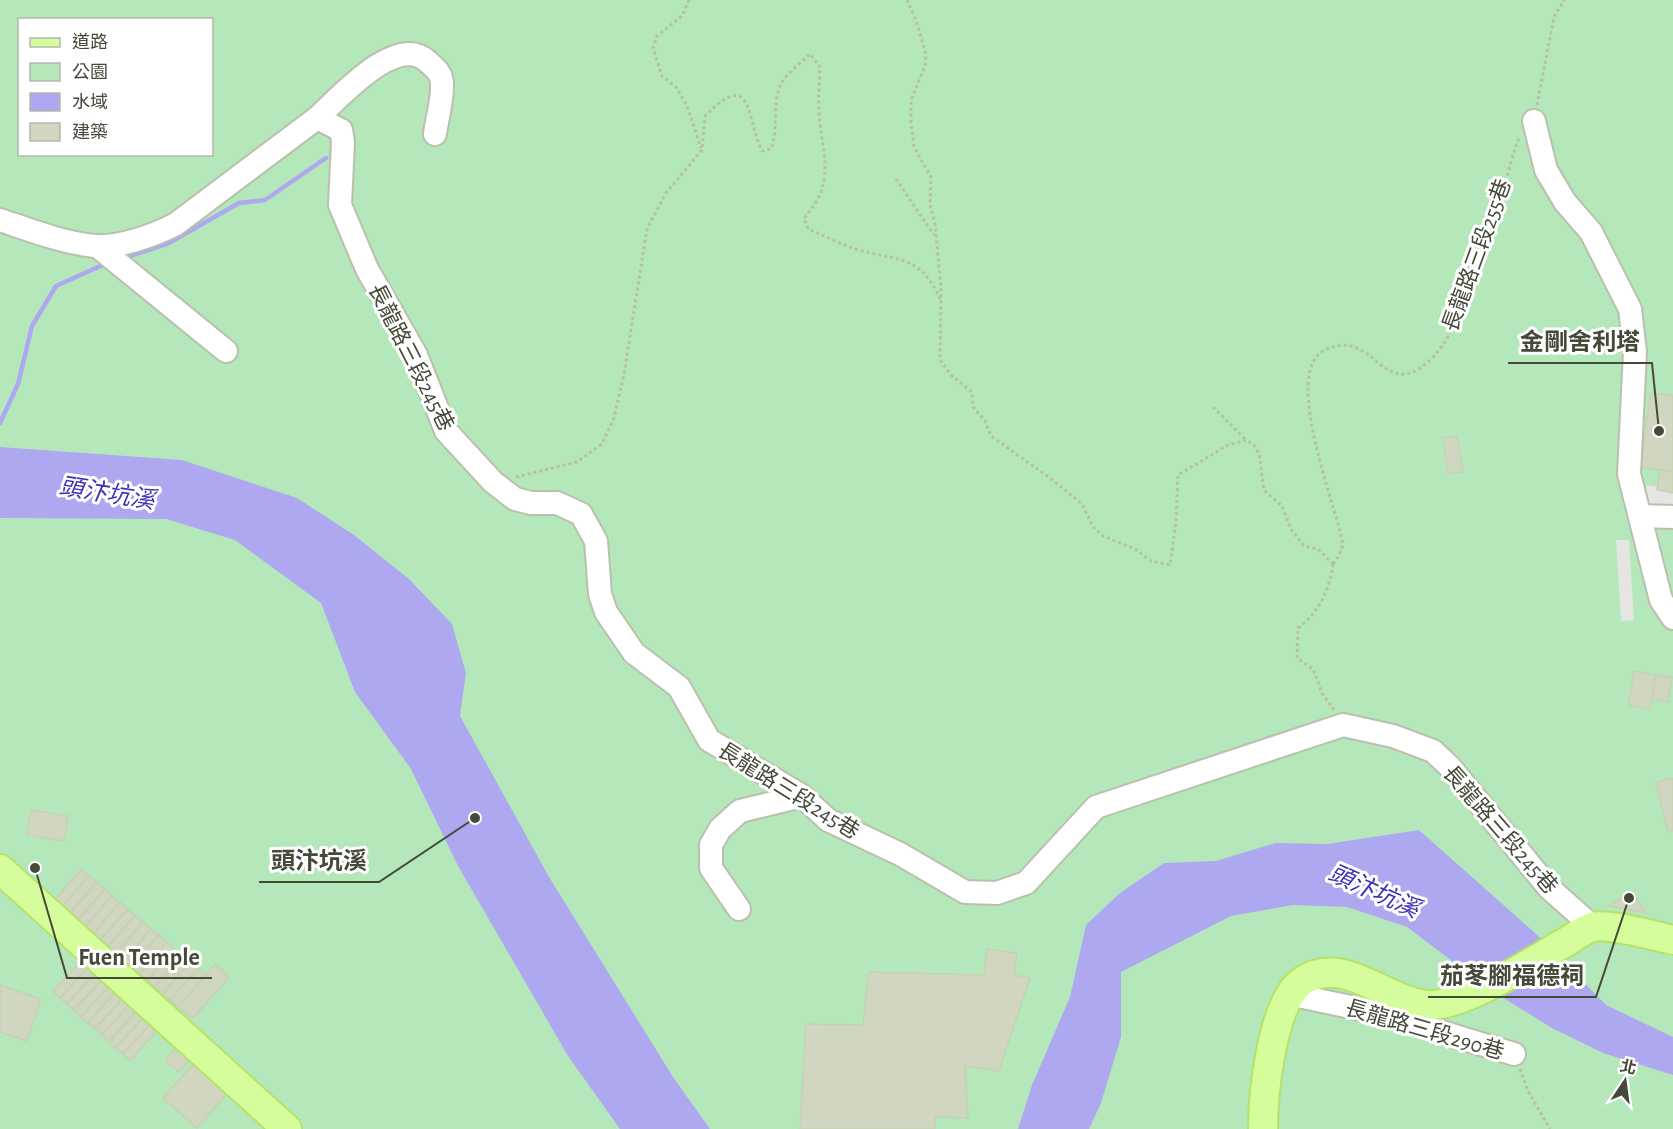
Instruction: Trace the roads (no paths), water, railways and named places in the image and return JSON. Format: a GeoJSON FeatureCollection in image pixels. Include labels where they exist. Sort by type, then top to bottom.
{"type":"FeatureCollection","features":[{"type":"Feature","properties":{"kind":"main road"},"geometry":{"type":"LineString","coordinates":[[0,869],[287,1129]]}},
{"type":"Feature","properties":{"kind":"main road"},"geometry":{"type":"LineString","coordinates":[[1263,1129],[1268,1061],[1289,994],[1299,983],[1312,976],[1337,973],[1406,1001],[1429,1005],[1454,1001],[1472,994],[1593,927],[1635,931],[1673,940]]}},
{"type":"Feature","properties":{"kind":"lane"},"geometry":{"type":"LineString","coordinates":[[0,220],[36,232],[97,246],[152,236],[176,224],[317,118],[371,67],[411,54],[422,56],[439,72],[442,84],[435,134]]}},
{"type":"Feature","properties":{"kind":"lane","name":"長龍路三段245巷"},"geometry":{"type":"LineString","coordinates":[[317,118],[341,130],[344,142],[340,205],[367,268],[416,355],[446,431],[493,482],[515,499],[531,503],[557,503],[581,514],[596,541],[600,594],[606,612],[634,653],[679,687],[709,740],[802,796],[828,820],[900,854],[965,892],[997,893],[1026,883],[1096,807],[1343,725],[1394,736],[1432,751],[1450,767],[1549,888],[1593,927]]}},
{"type":"Feature","properties":{"kind":"lane","name":"長龍路三段255巷"},"geometry":{"type":"LineString","coordinates":[[1534,121],[1546,170],[1565,202],[1591,232],[1630,309],[1635,352],[1629,474],[1661,600],[1673,618]]}},
{"type":"Feature","properties":{"kind":"lane"},"geometry":{"type":"LineString","coordinates":[[97,246],[226,351]]}},
{"type":"Feature","properties":{"kind":"lane"},"geometry":{"type":"LineString","coordinates":[[1640,516],[1673,517]]}},
{"type":"Feature","properties":{"kind":"lane"},"geometry":{"type":"LineString","coordinates":[[739,909],[711,868],[711,845],[720,829],[740,811],[802,796]]}},
{"type":"Feature","properties":{"kind":"lane","name":"長龍路三段290巷"},"geometry":{"type":"LineString","coordinates":[[1289,994],[1379,1013],[1514,1053]]}},
{"type":"Feature","properties":{"kind":"water","name":"頭汴坑溪"},"geometry":{"type":"Polygon","coordinates":[[[0,447],[182,460],[297,498],[354,535],[409,579],[452,624],[466,673],[460,716],[549,877],[673,1077],[710,1129],[620,1129],[568,1056],[458,866],[411,769],[355,692],[321,603],[235,540],[166,519],[0,518],[0,447]]]}},
{"type":"Feature","properties":{"kind":"water","name":"頭汴坑溪"},"geometry":{"type":"Polygon","coordinates":[[[1419,830],[1534,932],[1606,1005],[1673,1037],[1673,1075],[1603,1053],[1552,1028],[1489,989],[1407,927],[1347,907],[1293,905],[1231,916],[1121,972],[1121,1037],[1101,1103],[1089,1129],[1018,1129],[1032,1085],[1070,997],[1086,925],[1120,893],[1164,863],[1216,861],[1275,843],[1327,844],[1419,830]]]}},
{"type":"Feature","properties":{"kind":"waterway"},"geometry":{"type":"LineString","coordinates":[[124,258],[169,243],[239,203],[265,200],[326,158]]}},
{"type":"Feature","properties":{"kind":"waterway"},"geometry":{"type":"LineString","coordinates":[[0,423],[18,384],[32,326],[56,286],[107,263]]}},
{"type":"Feature","properties":{"kind":"place","name":"金剛舍利塔"},"geometry":{"type":"Point","coordinates":[1659,431]}},
{"type":"Feature","properties":{"kind":"place","name":"頭汴坑溪"},"geometry":{"type":"Point","coordinates":[475,818]}},
{"type":"Feature","properties":{"kind":"place","name":"Fuen Temple"},"geometry":{"type":"Point","coordinates":[35,868]}},
{"type":"Feature","properties":{"kind":"place","name":"茄苳腳福德祠"},"geometry":{"type":"Point","coordinates":[1629,898]}}]}
